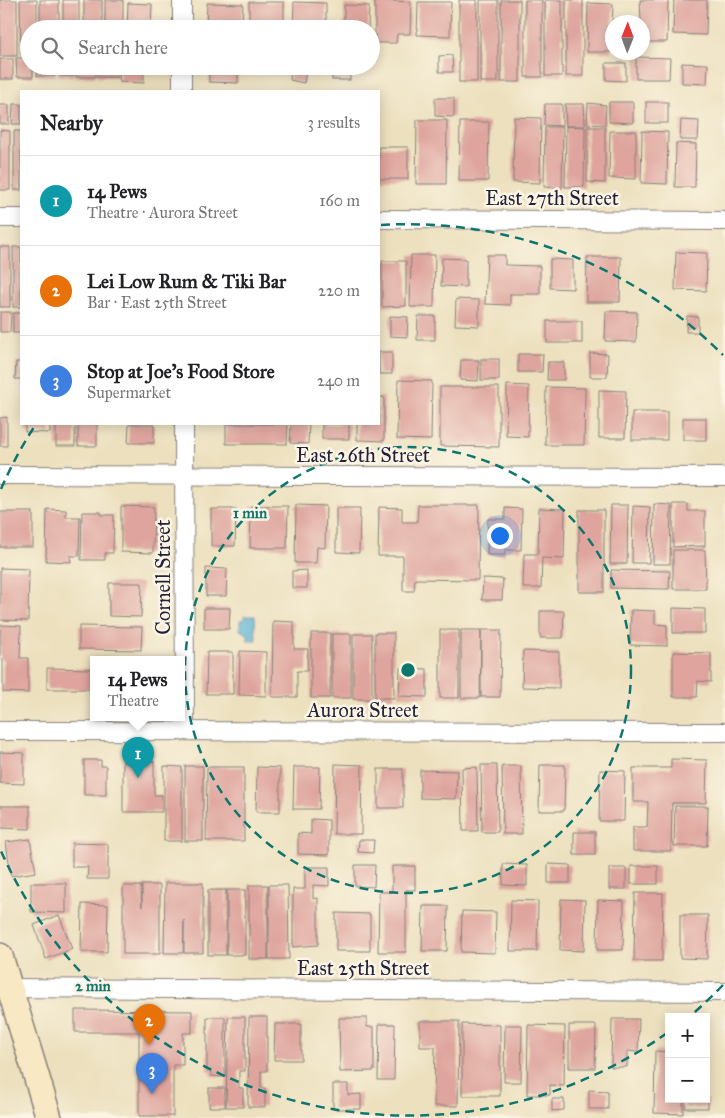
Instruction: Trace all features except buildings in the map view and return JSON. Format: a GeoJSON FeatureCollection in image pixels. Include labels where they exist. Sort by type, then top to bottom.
{"type":"FeatureCollection","features":[{"type":"Feature","properties":{"kind":"main road"},"geometry":{"type":"LineString","coordinates":[[0,956],[5,988],[49,1118]]}},
{"type":"Feature","properties":{"kind":"street"},"geometry":{"type":"LineString","coordinates":[[182,0],[182,20]]}},
{"type":"Feature","properties":{"kind":"street"},"geometry":{"type":"LineString","coordinates":[[182,75],[182,90]]}},
{"type":"Feature","properties":{"kind":"street"},"geometry":{"type":"LineString","coordinates":[[0,218],[20,218]]}},
{"type":"Feature","properties":{"kind":"street","name":"East 27th Street"},"geometry":{"type":"LineString","coordinates":[[380,219],[725,220]]}},
{"type":"Feature","properties":{"kind":"street","name":"Cornell Street"},"geometry":{"type":"LineString","coordinates":[[184,425],[185,656]]}},
{"type":"Feature","properties":{"kind":"street","name":"East 26th Street"},"geometry":{"type":"LineString","coordinates":[[0,475],[725,477]]}},
{"type":"Feature","properties":{"kind":"street","name":"Cornell Street"},"geometry":{"type":"LineString","coordinates":[[185,721],[185,731]]}},
{"type":"Feature","properties":{"kind":"street","name":"Aurora Street"},"geometry":{"type":"LineString","coordinates":[[0,731],[725,732]]}},
{"type":"Feature","properties":{"kind":"street","name":"East 25th Street"},"geometry":{"type":"LineString","coordinates":[[5,988],[725,992]]}},
{"type":"Feature","properties":{"kind":"water"},"geometry":{"type":"Polygon","coordinates":[[[244,616],[255,616],[256,641],[248,641],[248,634],[240,630],[240,620],[244,620],[244,616]]]}},
{"type":"Feature","properties":{"kind":"place","name":"14 Pews"},"geometry":{"type":"Point","coordinates":[138,778]}},
{"type":"Feature","properties":{"kind":"place","name":"Lei Low Rum & Tiki Bar"},"geometry":{"type":"Point","coordinates":[149,1045]}},
{"type":"Feature","properties":{"kind":"place","name":"Stop at Joe's Food Store"},"geometry":{"type":"Point","coordinates":[152,1094]}}]}
